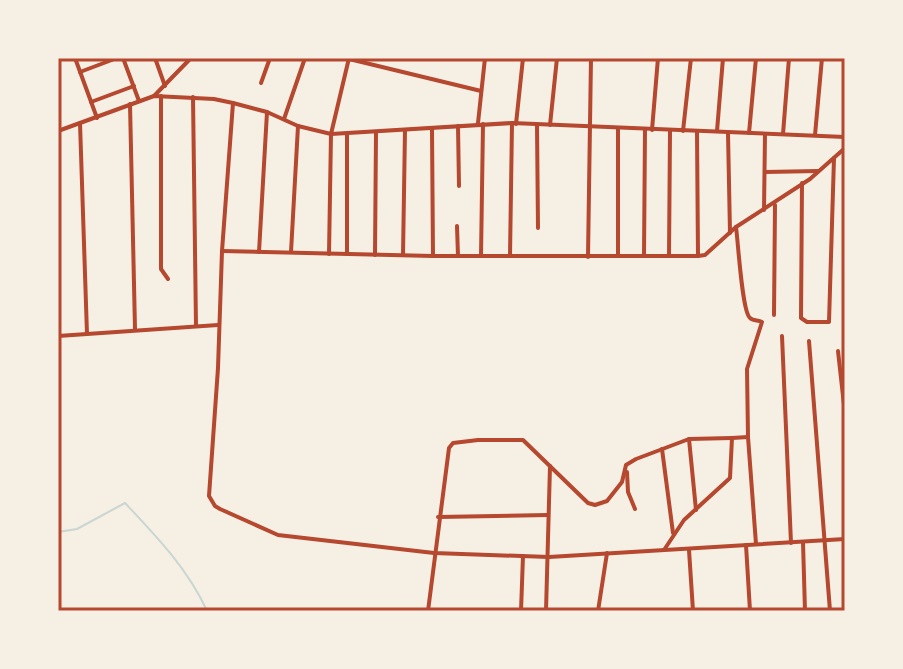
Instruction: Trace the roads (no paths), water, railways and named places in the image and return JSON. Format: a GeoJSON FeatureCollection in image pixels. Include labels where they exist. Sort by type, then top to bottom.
{"type":"FeatureCollection","features":[{"type":"Feature","properties":{"kind":"street"},"geometry":{"type":"LineString","coordinates":[[75,58],[97,118]]}},
{"type":"Feature","properties":{"kind":"street"},"geometry":{"type":"LineString","coordinates":[[80,72],[120,58],[139,101]]}},
{"type":"Feature","properties":{"kind":"street"},"geometry":{"type":"LineString","coordinates":[[155,58],[165,86]]}},
{"type":"Feature","properties":{"kind":"street"},"geometry":{"type":"LineString","coordinates":[[261,83],[270,58]]}},
{"type":"Feature","properties":{"kind":"street"},"geometry":{"type":"LineString","coordinates":[[284,119],[305,58]]}},
{"type":"Feature","properties":{"kind":"street"},"geometry":{"type":"LineString","coordinates":[[329,254],[331,134],[347,58],[481,91]]}},
{"type":"Feature","properties":{"kind":"street"},"geometry":{"type":"LineString","coordinates":[[481,256],[480,124],[485,58]]}},
{"type":"Feature","properties":{"kind":"street"},"geometry":{"type":"LineString","coordinates":[[510,256],[514,124],[523,58]]}},
{"type":"Feature","properties":{"kind":"street"},"geometry":{"type":"LineString","coordinates":[[550,125],[557,58]]}},
{"type":"Feature","properties":{"kind":"street"},"geometry":{"type":"LineString","coordinates":[[588,257],[591,58]]}},
{"type":"Feature","properties":{"kind":"street"},"geometry":{"type":"LineString","coordinates":[[652,130],[658,58]]}},
{"type":"Feature","properties":{"kind":"street"},"geometry":{"type":"LineString","coordinates":[[683,131],[691,58]]}},
{"type":"Feature","properties":{"kind":"street"},"geometry":{"type":"LineString","coordinates":[[717,132],[723,58]]}},
{"type":"Feature","properties":{"kind":"street"},"geometry":{"type":"LineString","coordinates":[[749,133],[756,58]]}},
{"type":"Feature","properties":{"kind":"street"},"geometry":{"type":"LineString","coordinates":[[783,134],[789,58]]}},
{"type":"Feature","properties":{"kind":"street"},"geometry":{"type":"LineString","coordinates":[[815,135],[822,58]]}},
{"type":"Feature","properties":{"kind":"street"},"geometry":{"type":"LineString","coordinates":[[154,96],[187,60]]}},
{"type":"Feature","properties":{"kind":"street"},"geometry":{"type":"LineString","coordinates":[[91,102],[134,86]]}},
{"type":"Feature","properties":{"kind":"street"},"geometry":{"type":"LineString","coordinates":[[58,131],[161,96],[233,103],[331,134],[514,124],[845,137]]}},
{"type":"Feature","properties":{"kind":"street"},"geometry":{"type":"LineString","coordinates":[[161,96],[161,269],[168,279]]}},
{"type":"Feature","properties":{"kind":"street"},"geometry":{"type":"LineString","coordinates":[[193,97],[196,326]]}},
{"type":"Feature","properties":{"kind":"street"},"geometry":{"type":"LineString","coordinates":[[233,103],[209,496],[215,506],[278,535],[434,553],[549,557],[845,539]]}},
{"type":"Feature","properties":{"kind":"street"},"geometry":{"type":"LineString","coordinates":[[130,104],[135,329]]}},
{"type":"Feature","properties":{"kind":"street"},"geometry":{"type":"LineString","coordinates":[[259,252],[267,112]]}},
{"type":"Feature","properties":{"kind":"street"},"geometry":{"type":"LineString","coordinates":[[80,123],[87,334]]}},
{"type":"Feature","properties":{"kind":"street"},"geometry":{"type":"LineString","coordinates":[[537,125],[538,228]]}},
{"type":"Feature","properties":{"kind":"street"},"geometry":{"type":"LineString","coordinates":[[291,252],[298,126]]}},
{"type":"Feature","properties":{"kind":"street"},"geometry":{"type":"LineString","coordinates":[[458,126],[459,186]]}},
{"type":"Feature","properties":{"kind":"street"},"geometry":{"type":"LineString","coordinates":[[432,129],[433,256]]}},
{"type":"Feature","properties":{"kind":"street"},"geometry":{"type":"LineString","coordinates":[[618,129],[618,256]]}},
{"type":"Feature","properties":{"kind":"street"},"geometry":{"type":"LineString","coordinates":[[403,255],[405,130]]}},
{"type":"Feature","properties":{"kind":"street"},"geometry":{"type":"LineString","coordinates":[[644,256],[645,130]]}},
{"type":"Feature","properties":{"kind":"street"},"geometry":{"type":"LineString","coordinates":[[669,256],[670,131]]}},
{"type":"Feature","properties":{"kind":"street"},"geometry":{"type":"LineString","coordinates":[[375,255],[376,132]]}},
{"type":"Feature","properties":{"kind":"street"},"geometry":{"type":"LineString","coordinates":[[697,132],[698,256]]}},
{"type":"Feature","properties":{"kind":"street"},"geometry":{"type":"LineString","coordinates":[[347,133],[347,255]]}},
{"type":"Feature","properties":{"kind":"street"},"geometry":{"type":"LineString","coordinates":[[728,133],[730,233]]}},
{"type":"Feature","properties":{"kind":"street"},"geometry":{"type":"LineString","coordinates":[[764,210],[765,134]]}},
{"type":"Feature","properties":{"kind":"street"},"geometry":{"type":"LineString","coordinates":[[222,251],[433,256],[705,255],[736,227],[775,204],[845,148]]}},
{"type":"Feature","properties":{"kind":"street"},"geometry":{"type":"LineString","coordinates":[[802,183],[801,314],[804,322],[829,322],[834,158]]}},
{"type":"Feature","properties":{"kind":"street"},"geometry":{"type":"LineString","coordinates":[[765,172],[820,171]]}},
{"type":"Feature","properties":{"kind":"street"},"geometry":{"type":"LineString","coordinates":[[774,315],[775,204]]}},
{"type":"Feature","properties":{"kind":"street"},"geometry":{"type":"LineString","coordinates":[[457,226],[458,256]]}},
{"type":"Feature","properties":{"kind":"street"},"geometry":{"type":"LineString","coordinates":[[736,227],[742,287],[749,318],[762,322],[747,369],[748,437],[756,544]]}},
{"type":"Feature","properties":{"kind":"street"},"geometry":{"type":"LineString","coordinates":[[58,336],[218,325]]}},
{"type":"Feature","properties":{"kind":"street"},"geometry":{"type":"LineString","coordinates":[[782,336],[791,543]]}},
{"type":"Feature","properties":{"kind":"street"},"geometry":{"type":"LineString","coordinates":[[809,341],[830,611]]}},
{"type":"Feature","properties":{"kind":"street"},"geometry":{"type":"LineString","coordinates":[[838,351],[845,414]]}},
{"type":"Feature","properties":{"kind":"street"},"geometry":{"type":"LineString","coordinates":[[626,465],[689,439],[748,437]]}},
{"type":"Feature","properties":{"kind":"street"},"geometry":{"type":"LineString","coordinates":[[664,550],[673,533],[730,478],[732,438]]}},
{"type":"Feature","properties":{"kind":"street"},"geometry":{"type":"LineString","coordinates":[[689,439],[696,510]]}},
{"type":"Feature","properties":{"kind":"street"},"geometry":{"type":"LineString","coordinates":[[428,611],[438,517],[449,448],[453,443],[523,440],[588,503],[595,505],[609,499],[622,482],[626,465]]}},
{"type":"Feature","properties":{"kind":"street"},"geometry":{"type":"LineString","coordinates":[[662,448],[673,533]]}},
{"type":"Feature","properties":{"kind":"street"},"geometry":{"type":"LineString","coordinates":[[626,465],[628,492],[635,509]]}},
{"type":"Feature","properties":{"kind":"street"},"geometry":{"type":"LineString","coordinates":[[546,611],[550,466]]}},
{"type":"Feature","properties":{"kind":"street"},"geometry":{"type":"LineString","coordinates":[[438,517],[549,515]]}},
{"type":"Feature","properties":{"kind":"street"},"geometry":{"type":"LineString","coordinates":[[803,542],[805,611]]}},
{"type":"Feature","properties":{"kind":"street"},"geometry":{"type":"LineString","coordinates":[[746,545],[750,611]]}},
{"type":"Feature","properties":{"kind":"street"},"geometry":{"type":"LineString","coordinates":[[689,549],[693,611]]}},
{"type":"Feature","properties":{"kind":"street"},"geometry":{"type":"LineString","coordinates":[[598,611],[607,553]]}},
{"type":"Feature","properties":{"kind":"street"},"geometry":{"type":"LineString","coordinates":[[521,611],[523,556]]}},
{"type":"Feature","properties":{"kind":"waterway"},"geometry":{"type":"LineString","coordinates":[[58,532],[77,529],[125,503],[181,567],[207,611]]}}]}
